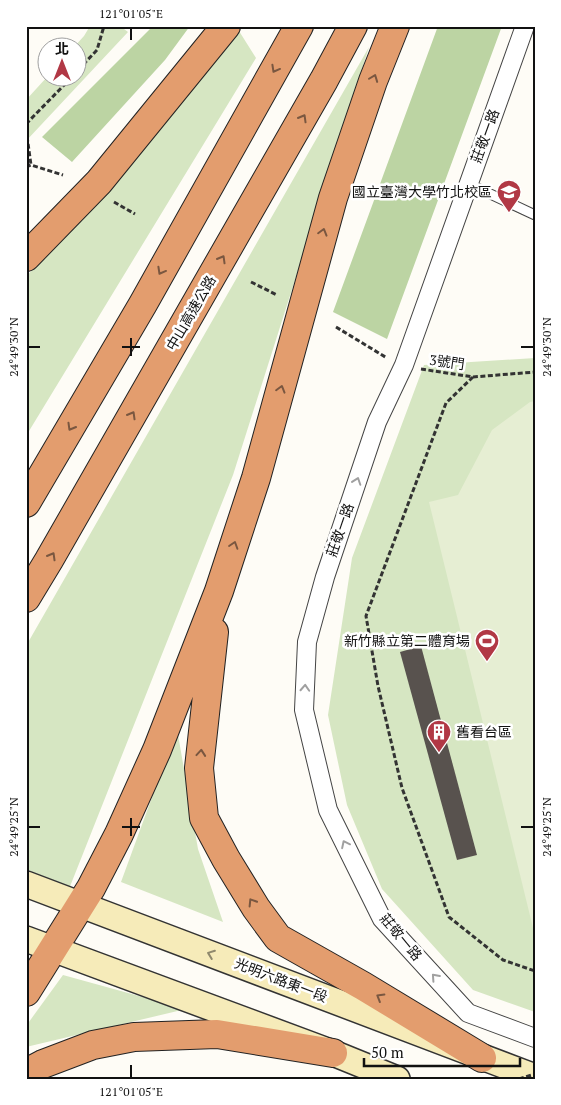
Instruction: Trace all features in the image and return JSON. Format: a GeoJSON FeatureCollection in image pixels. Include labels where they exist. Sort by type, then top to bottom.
{"type":"FeatureCollection","features":[{"type":"Feature","properties":{"kind":"highway"},"geometry":{"type":"LineString","coordinates":[[26,256],[100,182],[226,26]]}},
{"type":"Feature","properties":{"kind":"highway"},"geometry":{"type":"LineString","coordinates":[[26,503],[143,304],[299,26]]}},
{"type":"Feature","properties":{"kind":"highway","name":"中山高速公路"},"geometry":{"type":"LineString","coordinates":[[26,598],[320,89],[353,26]]}},
{"type":"Feature","properties":{"kind":"highway"},"geometry":{"type":"LineString","coordinates":[[26,992],[91,888],[119,834],[157,750],[219,591],[256,478],[333,198],[373,81],[395,26]]}},
{"type":"Feature","properties":{"kind":"highway"},"geometry":{"type":"LineString","coordinates":[[219,591],[204,707],[199,768],[204,818],[226,859],[256,908],[278,938],[482,1058]]}},
{"type":"Feature","properties":{"kind":"highway"},"geometry":{"type":"LineString","coordinates":[[26,1073],[43,1064],[92,1045],[134,1037],[216,1034],[333,1053]]}},
{"type":"Feature","properties":{"kind":"main road","name":"光明六路東一段"},"geometry":{"type":"LineString","coordinates":[[26,884],[482,1058],[535,1075]]}},
{"type":"Feature","properties":{"kind":"main road"},"geometry":{"type":"LineString","coordinates":[[26,940],[333,1053],[397,1079]]}},
{"type":"Feature","properties":{"kind":"street","name":"莊敬一路"},"geometry":{"type":"LineString","coordinates":[[525,26],[404,366],[377,422],[325,577],[307,642],[304,710],[328,810],[382,919],[468,1013],[535,1038]]}},
{"type":"Feature","properties":{"kind":"lane"},"geometry":{"type":"LineString","coordinates":[[468,184],[535,216]]}},
{"type":"Feature","properties":{"kind":"path"},"geometry":{"type":"LineString","coordinates":[[88,59],[97,50],[104,26]]}},
{"type":"Feature","properties":{"kind":"path"},"geometry":{"type":"LineString","coordinates":[[26,124],[60,88]]}},
{"type":"Feature","properties":{"kind":"path"},"geometry":{"type":"LineString","coordinates":[[26,129],[31,165]]}},
{"type":"Feature","properties":{"kind":"path"},"geometry":{"type":"LineString","coordinates":[[26,167],[31,165],[63,175]]}},
{"type":"Feature","properties":{"kind":"path"},"geometry":{"type":"LineString","coordinates":[[107,198],[135,214]]}},
{"type":"Feature","properties":{"kind":"path"},"geometry":{"type":"LineString","coordinates":[[251,282],[277,295]]}},
{"type":"Feature","properties":{"kind":"path"},"geometry":{"type":"LineString","coordinates":[[336,327],[392,361]]}},
{"type":"Feature","properties":{"kind":"path","name":"3號門"},"geometry":{"type":"LineString","coordinates":[[418,369],[473,376],[535,372]]}},
{"type":"Feature","properties":{"kind":"path"},"geometry":{"type":"LineString","coordinates":[[473,376],[446,403],[366,616],[378,686],[402,788],[449,917],[503,960],[535,971]]}},
{"type":"Feature","properties":{"kind":"path"},"geometry":{"type":"LineString","coordinates":[[519,1079],[535,1075]]}},
{"type":"Feature","properties":{"kind":"green space"},"geometry":{"type":"Polygon","coordinates":[[[90,26],[120,26],[128,32],[88,75],[88,38],[82,38],[90,26]]]}},
{"type":"Feature","properties":{"kind":"green space"},"geometry":{"type":"Polygon","coordinates":[[[153,26],[190,26],[165,60],[72,162],[42,137],[153,26]]]}},
{"type":"Feature","properties":{"kind":"green space"},"geometry":{"type":"Polygon","coordinates":[[[438,26],[502,26],[387,339],[333,312],[438,26]]]}},
{"type":"Feature","properties":{"kind":"green space"},"geometry":{"type":"Polygon","coordinates":[[[239,31],[256,58],[26,436],[26,277],[239,31]]]}},
{"type":"Feature","properties":{"kind":"green space"},"geometry":{"type":"Polygon","coordinates":[[[369,47],[233,475],[69,889],[26,869],[26,646],[369,47]]]}},
{"type":"Feature","properties":{"kind":"green space"},"geometry":{"type":"Polygon","coordinates":[[[38,87],[76,88],[26,141],[26,100],[38,87]]]}},
{"type":"Feature","properties":{"kind":"green space"},"geometry":{"type":"Polygon","coordinates":[[[535,358],[535,1012],[473,990],[382,889],[347,805],[328,715],[352,558],[424,365],[535,358]]]}},
{"type":"Feature","properties":{"kind":"green space","name":"新竹縣立第二體育場"},"geometry":{"type":"Polygon","coordinates":[[[535,401],[535,927],[533,928],[429,502],[458,495],[492,430],[530,402],[535,401]]]}},
{"type":"Feature","properties":{"kind":"green space"},"geometry":{"type":"Polygon","coordinates":[[[177,729],[198,849],[223,922],[121,882],[177,729]]]}},
{"type":"Feature","properties":{"kind":"green space"},"geometry":{"type":"Polygon","coordinates":[[[63,975],[186,1009],[26,1047],[26,1026],[63,975]]]}},
{"type":"Feature","properties":{"kind":"building","name":"舊看台區"},"geometry":{"type":"Polygon","coordinates":[[[421,646],[477,855],[457,860],[400,652],[421,646]]]}},
{"type":"Feature","properties":{"kind":"place","name":"國立臺灣大學竹北校區"},"geometry":{"type":"Point","coordinates":[509,213]}},
{"type":"Feature","properties":{"kind":"place","name":"新竹縣立第二體育場"},"geometry":{"type":"Point","coordinates":[487,662]}},
{"type":"Feature","properties":{"kind":"place","name":"舊看台區"},"geometry":{"type":"Point","coordinates":[439,753]}}]}
